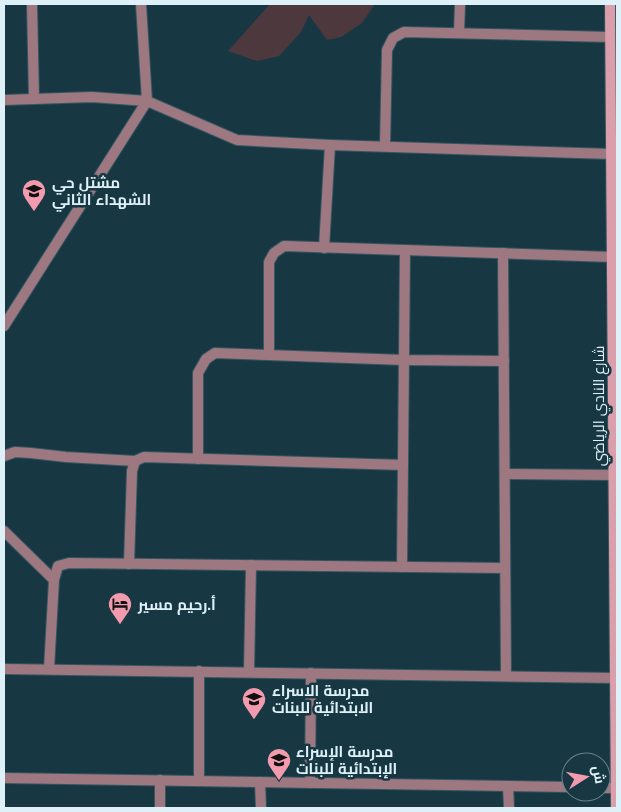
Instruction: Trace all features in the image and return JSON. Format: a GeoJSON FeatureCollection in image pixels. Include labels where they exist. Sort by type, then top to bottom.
{"type":"FeatureCollection","features":[{"type":"Feature","properties":{"kind":"main road","name":"شارع النادي الرياضي"},"geometry":{"type":"LineString","coordinates":[[610,4],[615,450],[613,475],[616,808]]}},
{"type":"Feature","properties":{"kind":"street"},"geometry":{"type":"LineString","coordinates":[[32,4],[34,99]]}},
{"type":"Feature","properties":{"kind":"street"},"geometry":{"type":"LineString","coordinates":[[4,326],[147,101],[141,4]]}},
{"type":"Feature","properties":{"kind":"street"},"geometry":{"type":"LineString","coordinates":[[459,33],[460,4]]}},
{"type":"Feature","properties":{"kind":"street"},"geometry":{"type":"LineString","coordinates":[[385,146],[387,50],[393,38],[404,32],[610,37]]}},
{"type":"Feature","properties":{"kind":"street"},"geometry":{"type":"LineString","coordinates":[[4,100],[92,97],[147,101],[237,140],[611,154]]}},
{"type":"Feature","properties":{"kind":"street"},"geometry":{"type":"LineString","coordinates":[[324,248],[330,144]]}},
{"type":"Feature","properties":{"kind":"street"},"geometry":{"type":"LineString","coordinates":[[269,355],[269,262],[274,253],[284,246],[612,257]]}},
{"type":"Feature","properties":{"kind":"street"},"geometry":{"type":"LineString","coordinates":[[402,567],[405,250]]}},
{"type":"Feature","properties":{"kind":"street"},"geometry":{"type":"LineString","coordinates":[[503,253],[506,675]]}},
{"type":"Feature","properties":{"kind":"street"},"geometry":{"type":"LineString","coordinates":[[198,459],[198,373],[206,359],[215,353],[404,360],[504,361]]}},
{"type":"Feature","properties":{"kind":"street"},"geometry":{"type":"LineString","coordinates":[[4,456],[15,452],[135,461],[144,457],[403,465]]}},
{"type":"Feature","properties":{"kind":"street"},"geometry":{"type":"LineString","coordinates":[[129,564],[132,471],[135,461]]}},
{"type":"Feature","properties":{"kind":"street"},"geometry":{"type":"LineString","coordinates":[[505,474],[613,475]]}},
{"type":"Feature","properties":{"kind":"street"},"geometry":{"type":"LineString","coordinates":[[4,531],[54,580]]}},
{"type":"Feature","properties":{"kind":"street"},"geometry":{"type":"LineString","coordinates":[[49,669],[54,580],[58,566],[69,563],[504,568]]}},
{"type":"Feature","properties":{"kind":"street"},"geometry":{"type":"LineString","coordinates":[[249,672],[250,565]]}},
{"type":"Feature","properties":{"kind":"street"},"geometry":{"type":"LineString","coordinates":[[4,669],[615,678]]}},
{"type":"Feature","properties":{"kind":"street"},"geometry":{"type":"LineString","coordinates":[[199,671],[199,781]]}},
{"type":"Feature","properties":{"kind":"street"},"geometry":{"type":"LineString","coordinates":[[310,783],[312,673]]}},
{"type":"Feature","properties":{"kind":"street"},"geometry":{"type":"LineString","coordinates":[[4,778],[561,787]]}},
{"type":"Feature","properties":{"kind":"street"},"geometry":{"type":"LineString","coordinates":[[160,780],[160,808]]}},
{"type":"Feature","properties":{"kind":"street"},"geometry":{"type":"LineString","coordinates":[[260,782],[261,808]]}},
{"type":"Feature","properties":{"kind":"street"},"geometry":{"type":"LineString","coordinates":[[508,786],[509,808]]}},
{"type":"Feature","properties":{"kind":"street"},"geometry":{"type":"LineString","coordinates":[[611,788],[616,788]]}},
{"type":"Feature","properties":{"kind":"shaded area"},"geometry":{"type":"Polygon","coordinates":[[[270,4],[375,4],[362,23],[341,37],[327,40],[309,15],[301,32],[279,56],[257,61],[228,51],[270,4]]]}},
{"type":"Feature","properties":{"kind":"place","name":"مشتل حي الشهداء الثاني"},"geometry":{"type":"Point","coordinates":[34,212]}},
{"type":"Feature","properties":{"kind":"place","name":"أ.رحيم مسير"},"geometry":{"type":"Point","coordinates":[120,625]}},
{"type":"Feature","properties":{"kind":"place","name":"مدرسة الاسراء الابتدائية للبنات"},"geometry":{"type":"Point","coordinates":[254,720]}},
{"type":"Feature","properties":{"kind":"place","name":"مدرسة الإسراء الإبتدائية للبنات"},"geometry":{"type":"Point","coordinates":[279,781]}}]}
